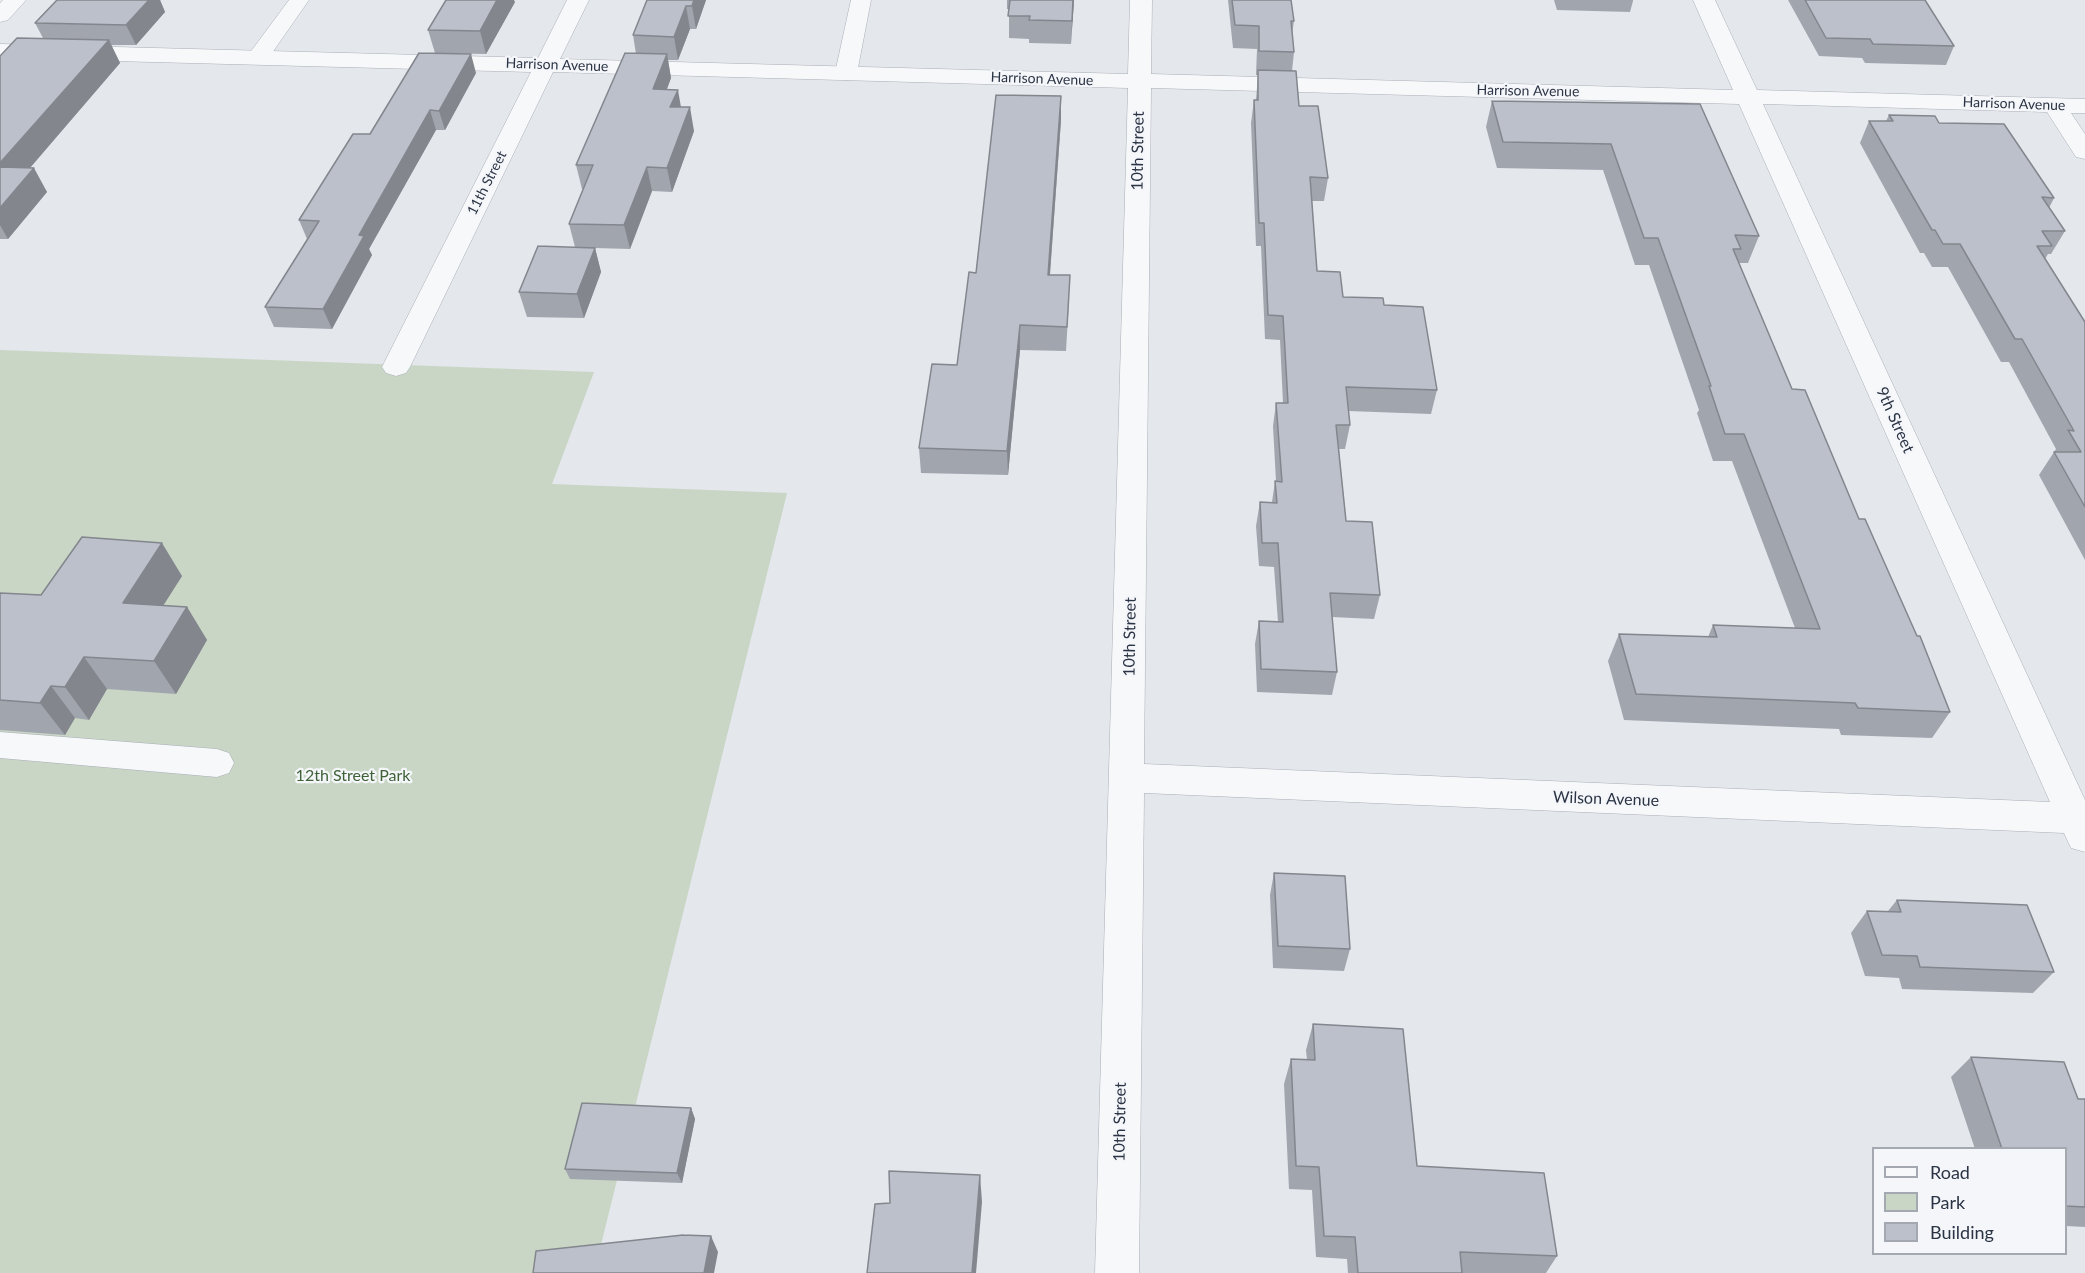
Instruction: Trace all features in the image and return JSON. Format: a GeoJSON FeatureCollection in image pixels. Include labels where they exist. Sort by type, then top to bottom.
{"type":"FeatureCollection","features":[{"type":"Feature","properties":{"kind":"street"},"geometry":{"type":"LineString","coordinates":[[0,15],[15,0]]}},
{"type":"Feature","properties":{"kind":"street","name":"11th Street"},"geometry":{"type":"LineString","coordinates":[[396,367],[578,0]]}},
{"type":"Feature","properties":{"kind":"street","name":"10th Street"},"geometry":{"type":"LineString","coordinates":[[1117,1273],[1141,0]]}},
{"type":"Feature","properties":{"kind":"street","name":"9th Street"},"geometry":{"type":"LineString","coordinates":[[1704,0],[2082,826]]}},
{"type":"Feature","properties":{"kind":"street","name":"Harrison Avenue"},"geometry":{"type":"LineString","coordinates":[[0,51],[2085,106]]}},
{"type":"Feature","properties":{"kind":"street"},"geometry":{"type":"LineString","coordinates":[[2055,106],[2085,152]]}},
{"type":"Feature","properties":{"kind":"street","name":"Wilson Avenue"},"geometry":{"type":"LineString","coordinates":[[1128,778],[2082,826]]}},
{"type":"Feature","properties":{"kind":"lane"},"geometry":{"type":"LineString","coordinates":[[257,58],[299,0]]}},
{"type":"Feature","properties":{"kind":"lane"},"geometry":{"type":"LineString","coordinates":[[846,73],[861,0]]}},
{"type":"Feature","properties":{"kind":"lane"},"geometry":{"type":"LineString","coordinates":[[0,746],[218,763]]}},
{"type":"Feature","properties":{"kind":"green space","name":"12th Street Park"},"geometry":{"type":"Polygon","coordinates":[[[0,350],[594,372],[552,484],[787,493],[594,1273],[0,1273],[0,350]]]}},
{"type":"Feature","properties":{"kind":"building"},"geometry":{"type":"Polygon","coordinates":[[[57,0],[149,0],[126,25],[35,23],[57,0]]]}},
{"type":"Feature","properties":{"kind":"building"},"geometry":{"type":"Polygon","coordinates":[[[446,0],[497,0],[480,31],[428,30],[446,0]]]}},
{"type":"Feature","properties":{"kind":"building"},"geometry":{"type":"Polygon","coordinates":[[[647,0],[694,0],[692,6],[686,6],[674,37],[633,35],[647,0]]]}},
{"type":"Feature","properties":{"kind":"building"},"geometry":{"type":"Polygon","coordinates":[[[1010,0],[1073,0],[1072,21],[1029,20],[1030,16],[1008,16],[1010,0]]]}},
{"type":"Feature","properties":{"kind":"building"},"geometry":{"type":"Polygon","coordinates":[[[1232,0],[1291,0],[1294,52],[1259,51],[1259,26],[1235,25],[1232,0]]]}},
{"type":"Feature","properties":{"kind":"building"},"geometry":{"type":"Polygon","coordinates":[[[1805,0],[1925,0],[1954,46],[1873,44],[1870,39],[1826,38],[1805,0]]]}},
{"type":"Feature","properties":{"kind":"building"},"geometry":{"type":"Polygon","coordinates":[[[17,38],[109,40],[0,163],[0,56],[17,38]]]}},
{"type":"Feature","properties":{"kind":"building"},"geometry":{"type":"Polygon","coordinates":[[[419,53],[471,54],[439,111],[430,110],[359,235],[364,236],[323,309],[265,307],[319,221],[299,220],[353,134],[370,134],[419,53]]]}},
{"type":"Feature","properties":{"kind":"building"},"geometry":{"type":"Polygon","coordinates":[[[625,53],[667,54],[653,89],[678,90],[670,107],[690,107],[667,168],[647,167],[624,225],[569,224],[593,165],[576,165],[625,53]]]}},
{"type":"Feature","properties":{"kind":"building"},"geometry":{"type":"Polygon","coordinates":[[[1258,70],[1296,71],[1299,106],[1318,106],[1328,178],[1310,177],[1317,271],[1340,272],[1343,297],[1383,298],[1384,305],[1423,307],[1437,390],[1346,387],[1350,425],[1336,425],[1346,521],[1372,522],[1380,595],[1330,593],[1337,672],[1261,669],[1259,621],[1283,622],[1278,543],[1262,543],[1260,502],[1277,503],[1275,481],[1282,482],[1276,403],[1288,403],[1283,316],[1268,315],[1264,223],[1259,223],[1254,100],[1258,100],[1258,70]]]}},
{"type":"Feature","properties":{"kind":"building"},"geometry":{"type":"Polygon","coordinates":[[[996,95],[1061,96],[1048,275],[1070,275],[1067,327],[1020,325],[1007,451],[919,448],[932,364],[957,365],[969,272],[976,273],[996,95]]]}},
{"type":"Feature","properties":{"kind":"building"},"geometry":{"type":"Polygon","coordinates":[[[1492,101],[1700,104],[1759,236],[1735,235],[1741,249],[1733,249],[1792,389],[1805,390],[1859,519],[1865,519],[1917,636],[1920,636],[1950,712],[1858,708],[1855,703],[1636,694],[1619,634],[1717,637],[1713,625],[1820,629],[1744,434],[1725,434],[1709,386],[1711,386],[1658,238],[1644,238],[1611,144],[1503,142],[1492,101]]]}},
{"type":"Feature","properties":{"kind":"building"},"geometry":{"type":"Polygon","coordinates":[[[1889,115],[1935,116],[1939,123],[2004,124],[2054,198],[2042,197],[2065,231],[2042,231],[2052,246],[2037,246],[2085,322],[2085,507],[2054,452],[2081,452],[2068,430],[2074,431],[2022,339],[2015,339],[1960,244],[1943,244],[1935,230],[1932,230],[1869,121],[1893,121],[1889,115]]]}},
{"type":"Feature","properties":{"kind":"building"},"geometry":{"type":"Polygon","coordinates":[[[0,167],[34,168],[0,208],[0,167]]]}},
{"type":"Feature","properties":{"kind":"building"},"geometry":{"type":"Polygon","coordinates":[[[538,246],[595,248],[577,294],[519,292],[538,246]]]}},
{"type":"Feature","properties":{"kind":"building"},"geometry":{"type":"Polygon","coordinates":[[[82,537],[162,543],[123,603],[187,607],[154,661],[84,657],[65,687],[51,686],[40,703],[0,700],[0,593],[41,595],[82,537]]]}},
{"type":"Feature","properties":{"kind":"building"},"geometry":{"type":"Polygon","coordinates":[[[1274,873],[1345,876],[1350,949],[1278,946],[1274,873]]]}},
{"type":"Feature","properties":{"kind":"building"},"geometry":{"type":"Polygon","coordinates":[[[1897,900],[2027,905],[2054,972],[1920,967],[1917,956],[1882,955],[1867,911],[1901,912],[1897,900]]]}},
{"type":"Feature","properties":{"kind":"building"},"geometry":{"type":"Polygon","coordinates":[[[1313,1024],[1403,1029],[1417,1166],[1544,1173],[1557,1256],[1460,1252],[1462,1273],[1358,1273],[1355,1237],[1324,1236],[1319,1167],[1296,1166],[1291,1059],[1315,1060],[1313,1024]]]}},
{"type":"Feature","properties":{"kind":"building"},"geometry":{"type":"Polygon","coordinates":[[[1971,1057],[2064,1062],[2078,1099],[2085,1099],[2085,1207],[2067,1206],[2067,1147],[2001,1147],[1971,1057]]]}},
{"type":"Feature","properties":{"kind":"building"},"geometry":{"type":"Polygon","coordinates":[[[582,1103],[691,1108],[677,1173],[565,1169],[582,1103]]]}},
{"type":"Feature","properties":{"kind":"building"},"geometry":{"type":"Polygon","coordinates":[[[889,1171],[980,1175],[972,1273],[867,1273],[875,1204],[890,1203],[889,1171]]]}},
{"type":"Feature","properties":{"kind":"building"},"geometry":{"type":"Polygon","coordinates":[[[683,1235],[711,1236],[704,1273],[533,1273],[536,1251],[683,1235]]]}}]}
